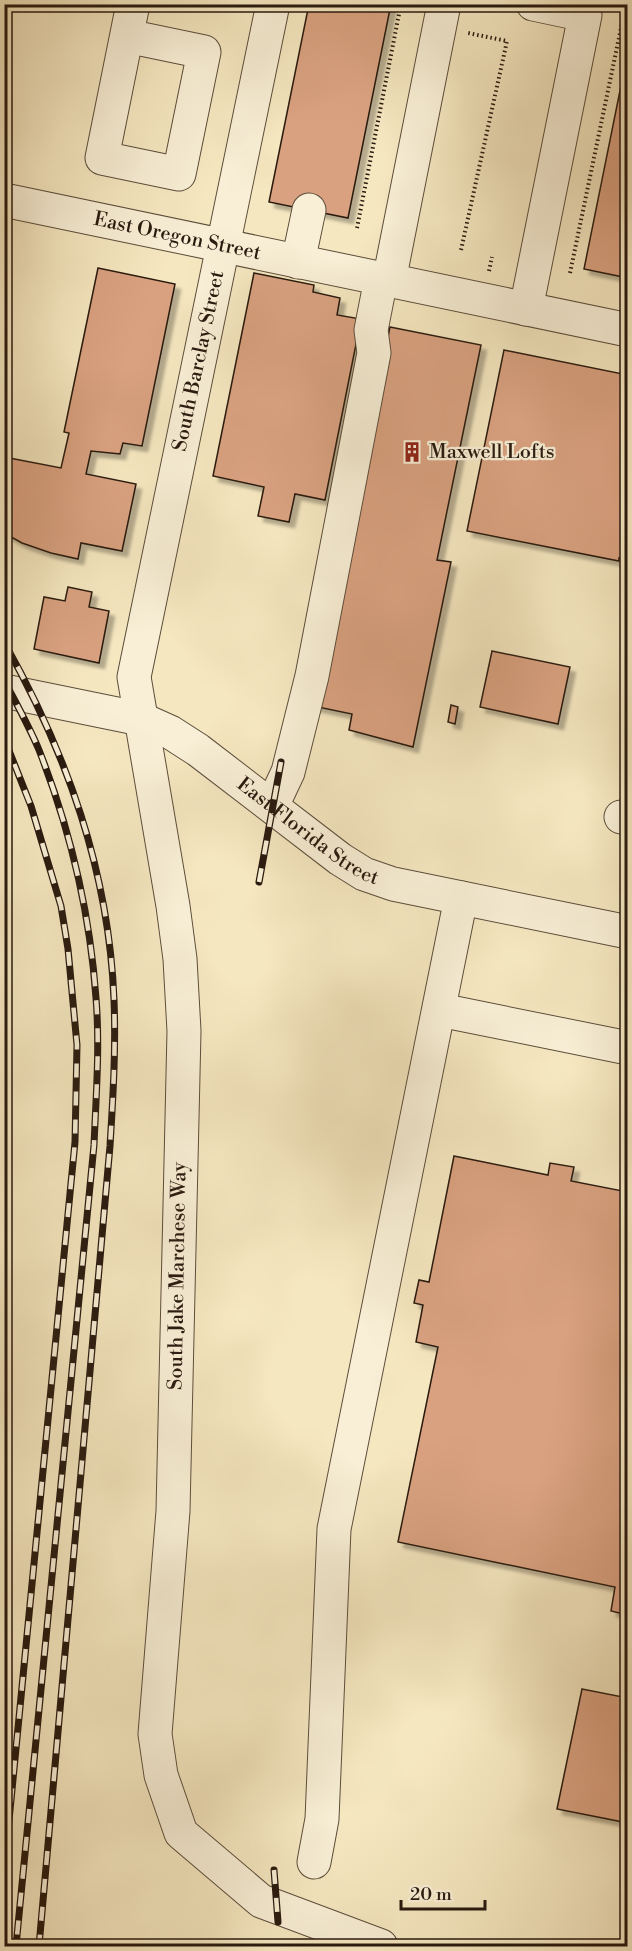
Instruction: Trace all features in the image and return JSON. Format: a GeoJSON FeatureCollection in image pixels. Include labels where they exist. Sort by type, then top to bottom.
{"type":"FeatureCollection","features":[{"type":"Feature","properties":{"kind":"street"},"geometry":{"type":"LineString","coordinates":[[127,36],[133,4]]}},
{"type":"Feature","properties":{"kind":"street"},"geometry":{"type":"LineString","coordinates":[[272,806],[288,772],[312,676],[374,353],[371,330],[374,277],[444,4]]}},
{"type":"Feature","properties":{"kind":"street"},"geometry":{"type":"LineString","coordinates":[[526,309],[586,10],[533,4]]}},
{"type":"Feature","properties":{"kind":"street","name":"South Barclay Street"},"geometry":{"type":"LineString","coordinates":[[141,719],[134,677],[223,246],[264,6]]}},
{"type":"Feature","properties":{"kind":"street","name":"East Oregon Street"},"geometry":{"type":"LineString","coordinates":[[4,200],[627,330]]}},
{"type":"Feature","properties":{"kind":"street"},"geometry":{"type":"LineString","coordinates":[[298,262],[309,210]]}},
{"type":"Feature","properties":{"kind":"street","name":"East Florida Street"},"geometry":{"type":"LineString","coordinates":[[4,691],[141,719],[170,732],[198,750],[340,860],[364,874],[393,884],[627,932]]}},
{"type":"Feature","properties":{"kind":"street","name":"South Jake Marchese Way"},"geometry":{"type":"LineString","coordinates":[[141,719],[173,906],[180,959],[184,1031],[173,1510],[155,1734],[161,1775],[181,1833],[261,1901],[381,1947]]}},
{"type":"Feature","properties":{"kind":"street"},"geometry":{"type":"LineString","coordinates":[[314,1862],[322,1819],[334,1529],[461,898]]}},
{"type":"Feature","properties":{"kind":"street"},"geometry":{"type":"LineString","coordinates":[[440,1010],[627,1048]]}},
{"type":"Feature","properties":{"kind":"path"},"geometry":{"type":"LineString","coordinates":[[357,228],[401,4]]}},
{"type":"Feature","properties":{"kind":"path"},"geometry":{"type":"LineString","coordinates":[[570,273],[626,4]]}},
{"type":"Feature","properties":{"kind":"path"},"geometry":{"type":"LineString","coordinates":[[461,250],[507,41],[477,35]]}},
{"type":"Feature","properties":{"kind":"building"},"geometry":{"type":"Polygon","coordinates":[[[309,4],[391,4],[348,218],[269,202],[309,4]]]}},
{"type":"Feature","properties":{"kind":"building"},"geometry":{"type":"Polygon","coordinates":[[[628,51],[628,278],[584,269],[628,51]]]}},
{"type":"Feature","properties":{"kind":"building"},"geometry":{"type":"Polygon","coordinates":[[[98,268],[175,284],[142,446],[123,443],[120,454],[91,451],[86,474],[136,484],[122,551],[81,543],[78,559],[22,543],[4,533],[4,457],[61,468],[69,433],[64,432],[98,268]]]}},
{"type":"Feature","properties":{"kind":"building"},"geometry":{"type":"Polygon","coordinates":[[[254,273],[314,285],[313,292],[340,298],[337,315],[361,319],[325,500],[295,494],[289,522],[258,516],[264,487],[213,476],[254,273]]]}},
{"type":"Feature","properties":{"kind":"building","name":"Maxwell Lofts"},"geometry":{"type":"Polygon","coordinates":[[[390,327],[481,345],[437,560],[451,562],[413,747],[349,730],[352,714],[313,706],[390,327]]]}},
{"type":"Feature","properties":{"kind":"building"},"geometry":{"type":"Polygon","coordinates":[[[504,350],[628,375],[628,560],[619,558],[619,561],[467,531],[504,350]]]}},
{"type":"Feature","properties":{"kind":"building"},"geometry":{"type":"Polygon","coordinates":[[[68,587],[92,592],[89,607],[109,611],[99,663],[34,649],[44,597],[65,601],[68,587]]]}},
{"type":"Feature","properties":{"kind":"building"},"geometry":{"type":"Polygon","coordinates":[[[492,651],[570,667],[558,724],[480,707],[492,651]]]}},
{"type":"Feature","properties":{"kind":"building"},"geometry":{"type":"Polygon","coordinates":[[[451,705],[458,707],[455,724],[448,722],[451,705]]]}},
{"type":"Feature","properties":{"kind":"building"},"geometry":{"type":"Polygon","coordinates":[[[628,740],[628,771],[621,770],[628,740]]]}},
{"type":"Feature","properties":{"kind":"building"},"geometry":{"type":"Polygon","coordinates":[[[454,1156],[548,1175],[550,1163],[574,1167],[571,1181],[628,1192],[628,1615],[611,1611],[615,1587],[398,1542],[438,1347],[416,1342],[423,1305],[414,1303],[419,1280],[429,1282],[454,1156]]]}},
{"type":"Feature","properties":{"kind":"building"},"geometry":{"type":"Polygon","coordinates":[[[582,1689],[628,1698],[628,1823],[557,1809],[582,1689]]]}},
{"type":"Feature","properties":{"kind":"railway"},"geometry":{"type":"LineString","coordinates":[[4,642],[47,727],[81,815],[104,905],[115,1018],[110,1146],[39,1946]]}},
{"type":"Feature","properties":{"kind":"railway"},"geometry":{"type":"LineString","coordinates":[[4,680],[39,750],[69,841],[89,934],[98,1035],[94,1145],[16,1946]]}},
{"type":"Feature","properties":{"kind":"railway"},"geometry":{"type":"LineString","coordinates":[[4,738],[31,806],[61,906],[68,949],[77,1045],[75,1142],[4,1872]]}},
{"type":"Feature","properties":{"kind":"railway"},"geometry":{"type":"LineString","coordinates":[[259,882],[281,762]]}},
{"type":"Feature","properties":{"kind":"railway"},"geometry":{"type":"LineString","coordinates":[[274,1870],[278,1922]]}},
{"type":"Feature","properties":{"kind":"place","name":"Maxwell Lofts"},"geometry":{"type":"Point","coordinates":[412,452]}}]}
